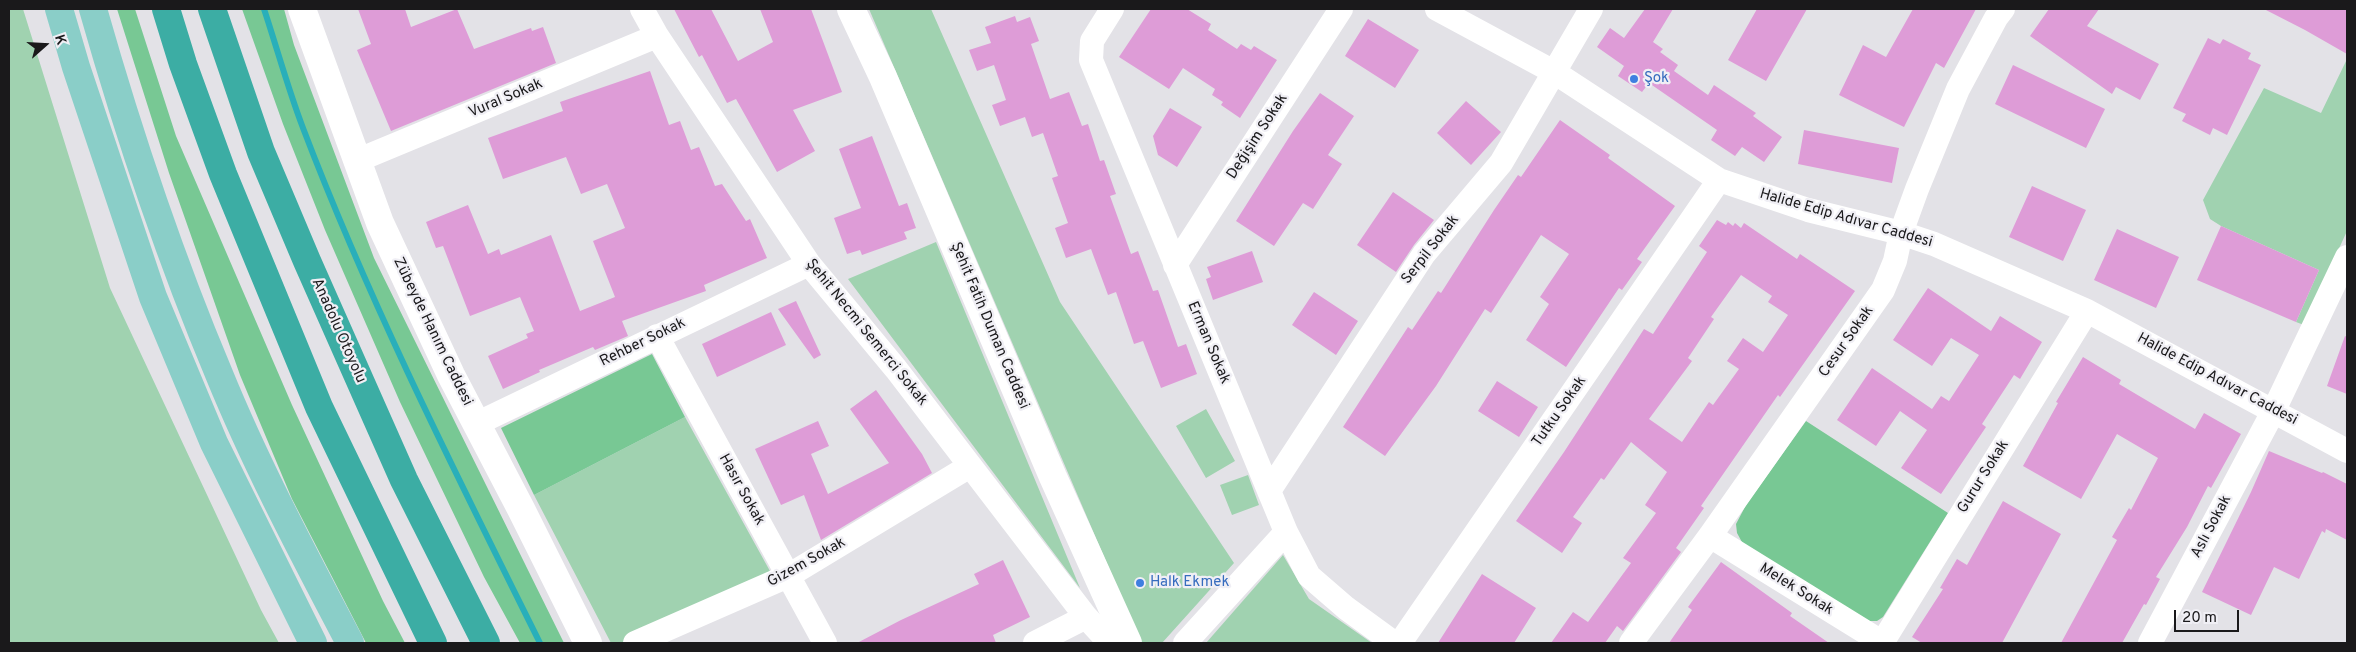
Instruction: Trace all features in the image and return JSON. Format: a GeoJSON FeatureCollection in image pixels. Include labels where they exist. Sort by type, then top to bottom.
{"type":"FeatureCollection","features":[{"type":"Feature","properties":{"kind":"highway"},"geometry":{"type":"LineString","coordinates":[[166,9],[183,64],[223,174],[319,407],[433,643]]}},
{"type":"Feature","properties":{"kind":"highway","name":"Anadolu Otoyolu"},"geometry":{"type":"LineString","coordinates":[[212,9],[261,152],[307,261],[404,480],[486,643]]}},
{"type":"Feature","properties":{"kind":"main road"},"geometry":{"type":"LineString","coordinates":[[59,9],[76,68],[153,297],[214,443],[313,643]]}},
{"type":"Feature","properties":{"kind":"main road"},"geometry":{"type":"LineString","coordinates":[[93,9],[166,238],[219,375],[270,488],[350,643]]}},
{"type":"Feature","properties":{"kind":"main road"},"geometry":{"type":"LineString","coordinates":[[108,9],[166,238]]}},
{"type":"Feature","properties":{"kind":"street","name":"Zübeyde Hanım Caddesi"},"geometry":{"type":"LineString","coordinates":[[302,9],[380,223],[451,375],[588,643]]}},
{"type":"Feature","properties":{"kind":"street","name":"Şehit Necmi Semerci Sokak"},"geometry":{"type":"LineString","coordinates":[[642,9],[657,36],[809,264],[896,369],[1086,617],[1110,643]]}},
{"type":"Feature","properties":{"kind":"street","name":"Şehit Fatih Duman Caddesi"},"geometry":{"type":"LineString","coordinates":[[851,9],[883,77],[1053,477],[1128,643]]}},
{"type":"Feature","properties":{"kind":"street","name":"Erman Sokak"},"geometry":{"type":"LineString","coordinates":[[1112,9],[1092,41],[1091,60],[1286,532],[1309,576],[1346,608],[1394,643]]}},
{"type":"Feature","properties":{"kind":"street","name":"Değişim Sokak"},"geometry":{"type":"LineString","coordinates":[[1175,265],[1341,9]]}},
{"type":"Feature","properties":{"kind":"street","name":"Halide Edip Adıvar Caddesi"},"geometry":{"type":"LineString","coordinates":[[1437,9],[1554,72],[1719,180],[1808,210],[1901,233],[1934,244],[2087,311],[2347,451]]}},
{"type":"Feature","properties":{"kind":"street","name":"Serpil Sokak"},"geometry":{"type":"LineString","coordinates":[[1270,490],[1424,254],[1501,163],[1591,9]]}},
{"type":"Feature","properties":{"kind":"street","name":"Cesur Sokak"},"geometry":{"type":"LineString","coordinates":[[1631,643],[1710,536],[1883,290],[1895,262],[1901,233],[1958,89],[1996,18],[2003,9]]}},
{"type":"Feature","properties":{"kind":"street","name":"Vural Sokak"},"geometry":{"type":"LineString","coordinates":[[356,161],[657,36]]}},
{"type":"Feature","properties":{"kind":"street","name":"Tutku Sokak"},"geometry":{"type":"LineString","coordinates":[[1400,643],[1719,180]]}},
{"type":"Feature","properties":{"kind":"street","name":"Aslı Sokak"},"geometry":{"type":"LineString","coordinates":[[2150,643],[2274,410],[2347,257]]}},
{"type":"Feature","properties":{"kind":"street","name":"Rehber Sokak"},"geometry":{"type":"LineString","coordinates":[[476,424],[809,264]]}},
{"type":"Feature","properties":{"kind":"street","name":"Gurur Sokak"},"geometry":{"type":"LineString","coordinates":[[1882,643],[2087,311]]}},
{"type":"Feature","properties":{"kind":"street","name":"Hasır Sokak"},"geometry":{"type":"LineString","coordinates":[[657,336],[825,643]]}},
{"type":"Feature","properties":{"kind":"street","name":"Gizem Sokak"},"geometry":{"type":"LineString","coordinates":[[635,643],[788,576],[970,466]]}},
{"type":"Feature","properties":{"kind":"street"},"geometry":{"type":"LineString","coordinates":[[1185,643],[1286,532]]}},
{"type":"Feature","properties":{"kind":"street","name":"Melek Sokak"},"geometry":{"type":"LineString","coordinates":[[1710,536],[1882,643]]}},
{"type":"Feature","properties":{"kind":"street"},"geometry":{"type":"LineString","coordinates":[[1035,643],[1086,617]]}},
{"type":"Feature","properties":{"kind":"green space"},"geometry":{"type":"Polygon","coordinates":[[[9,9],[23,9],[110,288],[261,610],[279,643],[9,643],[9,9]]]}},
{"type":"Feature","properties":{"kind":"green space"},"geometry":{"type":"Polygon","coordinates":[[[117,9],[135,9],[176,136],[292,405],[383,601],[405,643],[366,643],[292,499],[240,375],[169,173],[117,9]]]}},
{"type":"Feature","properties":{"kind":"green space"},"geometry":{"type":"Polygon","coordinates":[[[242,9],[284,9],[294,45],[374,258],[564,643],[520,643],[484,577],[400,402],[325,230],[283,124],[242,9]]]}},
{"type":"Feature","properties":{"kind":"green space"},"geometry":{"type":"Polygon","coordinates":[[[869,9],[931,9],[1060,302],[1234,563],[1162,643],[1141,643],[869,9]]]}},
{"type":"Feature","properties":{"kind":"green space"},"geometry":{"type":"Polygon","coordinates":[[[2347,59],[2347,231],[2304,325],[2296,322],[2319,270],[2221,226],[2210,219],[2203,200],[2264,88],[2321,113],[2347,59]]]}},
{"type":"Feature","properties":{"kind":"green space"},"geometry":{"type":"Polygon","coordinates":[[[936,242],[1080,588],[848,279],[936,242]]]}},
{"type":"Feature","properties":{"kind":"green space"},"geometry":{"type":"Polygon","coordinates":[[[652,354],[685,417],[534,495],[501,428],[652,354]]]}},
{"type":"Feature","properties":{"kind":"green space"},"geometry":{"type":"Polygon","coordinates":[[[1206,409],[1235,461],[1206,478],[1176,426],[1206,409]]]}},
{"type":"Feature","properties":{"kind":"green space"},"geometry":{"type":"Polygon","coordinates":[[[685,417],[776,582],[635,643],[611,643],[534,495],[685,417]]]}},
{"type":"Feature","properties":{"kind":"green space"},"geometry":{"type":"Polygon","coordinates":[[[1806,421],[1948,513],[1883,617],[1877,621],[1867,621],[1743,544],[1737,533],[1736,524],[1746,505],[1806,421]]]}},
{"type":"Feature","properties":{"kind":"green space"},"geometry":{"type":"Polygon","coordinates":[[[1248,475],[1259,505],[1232,515],[1220,485],[1248,475]]]}},
{"type":"Feature","properties":{"kind":"green space"},"geometry":{"type":"Polygon","coordinates":[[[1283,555],[1309,599],[1372,643],[1206,643],[1283,555]]]}},
{"type":"Feature","properties":{"kind":"building"},"geometry":{"type":"Polygon","coordinates":[[[358,9],[405,9],[411,27],[457,9],[474,49],[531,28],[532,31],[543,27],[556,63],[391,131],[357,50],[371,44],[358,9]]]}},
{"type":"Feature","properties":{"kind":"building"},"geometry":{"type":"Polygon","coordinates":[[[674,9],[711,9],[738,61],[773,42],[760,9],[811,9],[842,92],[793,110],[815,151],[777,172],[736,99],[727,103],[702,55],[699,57],[674,9]]]}},
{"type":"Feature","properties":{"kind":"building"},"geometry":{"type":"Polygon","coordinates":[[[1151,9],[1187,9],[1211,24],[1208,30],[1237,49],[1241,44],[1251,50],[1254,46],[1277,60],[1240,118],[1221,105],[1223,102],[1212,95],[1215,89],[1183,68],[1169,89],[1119,57],[1151,9]]]}},
{"type":"Feature","properties":{"kind":"building"},"geometry":{"type":"Polygon","coordinates":[[[1645,9],[1673,9],[1653,42],[1663,49],[1660,52],[1678,65],[1674,71],[1708,95],[1714,85],[1756,113],[1753,116],[1782,137],[1764,162],[1742,147],[1735,156],[1711,140],[1717,130],[1649,83],[1642,92],[1618,76],[1624,66],[1597,47],[1610,28],[1624,38],[1645,9]]]}},
{"type":"Feature","properties":{"kind":"building"},"geometry":{"type":"Polygon","coordinates":[[[1757,9],[1807,9],[1766,81],[1728,60],[1757,9]]]}},
{"type":"Feature","properties":{"kind":"building"},"geometry":{"type":"Polygon","coordinates":[[[1913,9],[1976,9],[1944,68],[1936,63],[1904,127],[1839,95],[1863,45],[1886,57],[1913,9]]]}},
{"type":"Feature","properties":{"kind":"building"},"geometry":{"type":"Polygon","coordinates":[[[2049,9],[2099,9],[2087,26],[2159,64],[2140,100],[2116,87],[2112,94],[2030,36],[2049,9]]]}},
{"type":"Feature","properties":{"kind":"building"},"geometry":{"type":"Polygon","coordinates":[[[2264,9],[2347,9],[2347,54],[2305,30],[2264,9]]]}},
{"type":"Feature","properties":{"kind":"building"},"geometry":{"type":"Polygon","coordinates":[[[1015,16],[1017,22],[1030,17],[1039,41],[1031,44],[1050,99],[1069,92],[1082,126],[1088,124],[1100,161],[1104,160],[1116,194],[1110,196],[1131,254],[1138,251],[1153,291],[1158,290],[1178,347],[1186,344],[1197,374],[1161,388],[1143,341],[1134,344],[1116,292],[1108,295],[1091,249],[1066,258],[1055,228],[1068,223],[1052,178],[1058,176],[1043,133],[1032,137],[1025,117],[1000,126],[992,105],[1006,100],[994,65],[977,71],[969,50],[991,43],[985,27],[1015,16]]]}},
{"type":"Feature","properties":{"kind":"building"},"geometry":{"type":"Polygon","coordinates":[[[1368,19],[1419,50],[1395,88],[1345,56],[1368,19]]]}},
{"type":"Feature","properties":{"kind":"building"},"geometry":{"type":"Polygon","coordinates":[[[2208,38],[2220,44],[2223,39],[2251,53],[2248,59],[2261,65],[2227,135],[2213,128],[2210,135],[2182,121],[2186,114],[2173,108],[2208,38]]]}},
{"type":"Feature","properties":{"kind":"building"},"geometry":{"type":"Polygon","coordinates":[[[2013,65],[2105,109],[2086,148],[1995,104],[2013,65]]]}},
{"type":"Feature","properties":{"kind":"building"},"geometry":{"type":"Polygon","coordinates":[[[650,71],[669,125],[680,121],[691,150],[699,147],[715,186],[722,184],[746,221],[750,219],[767,258],[704,285],[706,291],[622,321],[628,336],[595,350],[593,347],[539,370],[540,372],[503,389],[488,356],[528,338],[526,334],[534,331],[520,297],[470,316],[443,246],[436,248],[426,222],[468,205],[488,254],[499,249],[501,255],[551,235],[580,311],[615,297],[593,241],[625,228],[607,184],[581,194],[566,157],[503,179],[488,138],[563,111],[560,102],[650,71]]]}},
{"type":"Feature","properties":{"kind":"building"},"geometry":{"type":"Polygon","coordinates":[[[1320,93],[1354,116],[1328,155],[1342,164],[1313,209],[1303,203],[1274,246],[1236,221],[1293,131],[1320,93]]]}},
{"type":"Feature","properties":{"kind":"building"},"geometry":{"type":"Polygon","coordinates":[[[1466,101],[1501,132],[1471,165],[1437,133],[1466,101]]]}},
{"type":"Feature","properties":{"kind":"building"},"geometry":{"type":"Polygon","coordinates":[[[1170,108],[1202,127],[1177,167],[1158,155],[1153,136],[1170,108]]]}},
{"type":"Feature","properties":{"kind":"building"},"geometry":{"type":"Polygon","coordinates":[[[1560,120],[1610,155],[1608,158],[1675,206],[1637,259],[1642,262],[1622,290],[1619,288],[1566,367],[1526,340],[1549,304],[1540,297],[1569,254],[1541,235],[1491,313],[1485,309],[1436,386],[1385,456],[1343,427],[1408,327],[1412,330],[1438,291],[1441,293],[1518,175],[1521,177],[1560,120]]]}},
{"type":"Feature","properties":{"kind":"building"},"geometry":{"type":"Polygon","coordinates":[[[1804,130],[1899,148],[1892,183],[1798,164],[1804,130]]]}},
{"type":"Feature","properties":{"kind":"building"},"geometry":{"type":"Polygon","coordinates":[[[872,136],[899,206],[907,203],[916,228],[904,232],[907,239],[862,255],[860,250],[847,254],[834,218],[861,208],[839,149],[872,136]]]}},
{"type":"Feature","properties":{"kind":"building"},"geometry":{"type":"Polygon","coordinates":[[[2032,186],[2086,210],[2063,261],[2009,237],[2032,186]]]}},
{"type":"Feature","properties":{"kind":"building"},"geometry":{"type":"Polygon","coordinates":[[[1393,192],[1434,220],[1396,272],[1357,245],[1393,192]]]}},
{"type":"Feature","properties":{"kind":"building"},"geometry":{"type":"Polygon","coordinates":[[[1717,220],[1726,225],[1728,222],[1733,226],[1735,223],[1741,228],[1744,223],[1797,259],[1800,254],[1855,291],[1780,397],[1778,395],[1701,506],[1704,508],[1676,548],[1681,552],[1623,631],[1617,626],[1605,643],[1551,643],[1573,612],[1588,622],[1631,563],[1623,558],[1656,513],[1645,505],[1667,472],[1631,442],[1604,480],[1601,478],[1573,517],[1582,523],[1562,553],[1516,521],[1564,452],[1644,329],[1653,334],[1707,252],[1699,246],[1717,220]],[[1741,275],[1711,317],[1714,319],[1688,358],[1692,361],[1649,419],[1682,442],[1709,402],[1713,405],[1739,369],[1727,361],[1743,338],[1763,352],[1788,315],[1768,302],[1772,296],[1741,275]]]}},
{"type":"Feature","properties":{"kind":"building"},"geometry":{"type":"Polygon","coordinates":[[[2221,226],[2319,270],[2296,322],[2197,280],[2221,226]]]}},
{"type":"Feature","properties":{"kind":"building"},"geometry":{"type":"Polygon","coordinates":[[[2117,229],[2179,257],[2156,308],[2094,280],[2117,229]]]}},
{"type":"Feature","properties":{"kind":"building"},"geometry":{"type":"Polygon","coordinates":[[[1252,251],[1263,282],[1213,300],[1206,279],[1211,277],[1207,267],[1252,251]]]}},
{"type":"Feature","properties":{"kind":"building"},"geometry":{"type":"Polygon","coordinates":[[[1928,288],[1991,331],[2000,316],[2042,342],[2020,379],[2014,375],[1982,424],[1986,427],[1941,494],[1901,468],[1927,430],[1900,411],[1876,446],[1837,420],[1872,368],[1932,409],[1941,396],[1949,401],[1979,355],[1951,338],[1932,366],[1893,340],[1928,288]]]}},
{"type":"Feature","properties":{"kind":"building"},"geometry":{"type":"Polygon","coordinates":[[[1314,292],[1358,321],[1336,355],[1292,325],[1314,292]]]}},
{"type":"Feature","properties":{"kind":"building"},"geometry":{"type":"Polygon","coordinates":[[[796,301],[821,355],[814,359],[778,309],[796,301]]]}},
{"type":"Feature","properties":{"kind":"building"},"geometry":{"type":"Polygon","coordinates":[[[771,312],[786,345],[717,377],[702,344],[771,312]]]}},
{"type":"Feature","properties":{"kind":"building"},"geometry":{"type":"Polygon","coordinates":[[[2345,336],[2347,337],[2347,394],[2327,386],[2345,336]]]}},
{"type":"Feature","properties":{"kind":"building"},"geometry":{"type":"Polygon","coordinates":[[[2083,357],[2121,380],[2119,384],[2195,429],[2204,413],[2241,434],[2211,488],[2208,486],[2187,527],[2156,577],[2160,579],[2122,643],[2061,643],[2117,540],[2112,537],[2129,508],[2131,510],[2158,458],[2117,434],[2081,499],[2023,466],[2058,403],[2056,402],[2083,357]]]}},
{"type":"Feature","properties":{"kind":"building"},"geometry":{"type":"Polygon","coordinates":[[[1497,381],[1538,407],[1519,437],[1478,411],[1497,381]]]}},
{"type":"Feature","properties":{"kind":"building"},"geometry":{"type":"Polygon","coordinates":[[[876,390],[922,454],[932,473],[821,540],[804,495],[781,505],[755,449],[818,421],[829,446],[811,454],[828,494],[889,463],[850,409],[876,390]]]}},
{"type":"Feature","properties":{"kind":"building"},"geometry":{"type":"Polygon","coordinates":[[[2269,451],[2323,472],[2347,484],[2347,540],[2326,529],[2325,533],[2322,531],[2299,579],[2274,567],[2251,615],[2202,592],[2269,451]]]}},
{"type":"Feature","properties":{"kind":"building"},"geometry":{"type":"Polygon","coordinates":[[[2003,501],[2061,534],[2002,643],[1922,643],[1912,637],[1943,589],[1940,588],[1957,559],[1967,565],[2003,501]]]}},
{"type":"Feature","properties":{"kind":"building"},"geometry":{"type":"Polygon","coordinates":[[[1003,560],[1030,617],[993,635],[996,643],[857,643],[901,620],[979,584],[974,574],[1003,560]]]}},
{"type":"Feature","properties":{"kind":"building"},"geometry":{"type":"Polygon","coordinates":[[[1721,562],[1792,613],[1790,616],[1829,643],[1669,643],[1692,610],[1688,607],[1721,562]]]}},
{"type":"Feature","properties":{"kind":"building"},"geometry":{"type":"Polygon","coordinates":[[[1482,574],[1536,608],[1514,643],[1438,643],[1482,574]]]}},
{"type":"Feature","properties":{"kind":"waterway"},"geometry":{"type":"LineString","coordinates":[[264,9],[298,113],[356,259],[415,388],[540,643]]}},
{"type":"Feature","properties":{"kind":"place","name":"Şok"},"geometry":{"type":"Point","coordinates":[1634,79]}},
{"type":"Feature","properties":{"kind":"place","name":"Halk Ekmek"},"geometry":{"type":"Point","coordinates":[1140,583]}}]}
